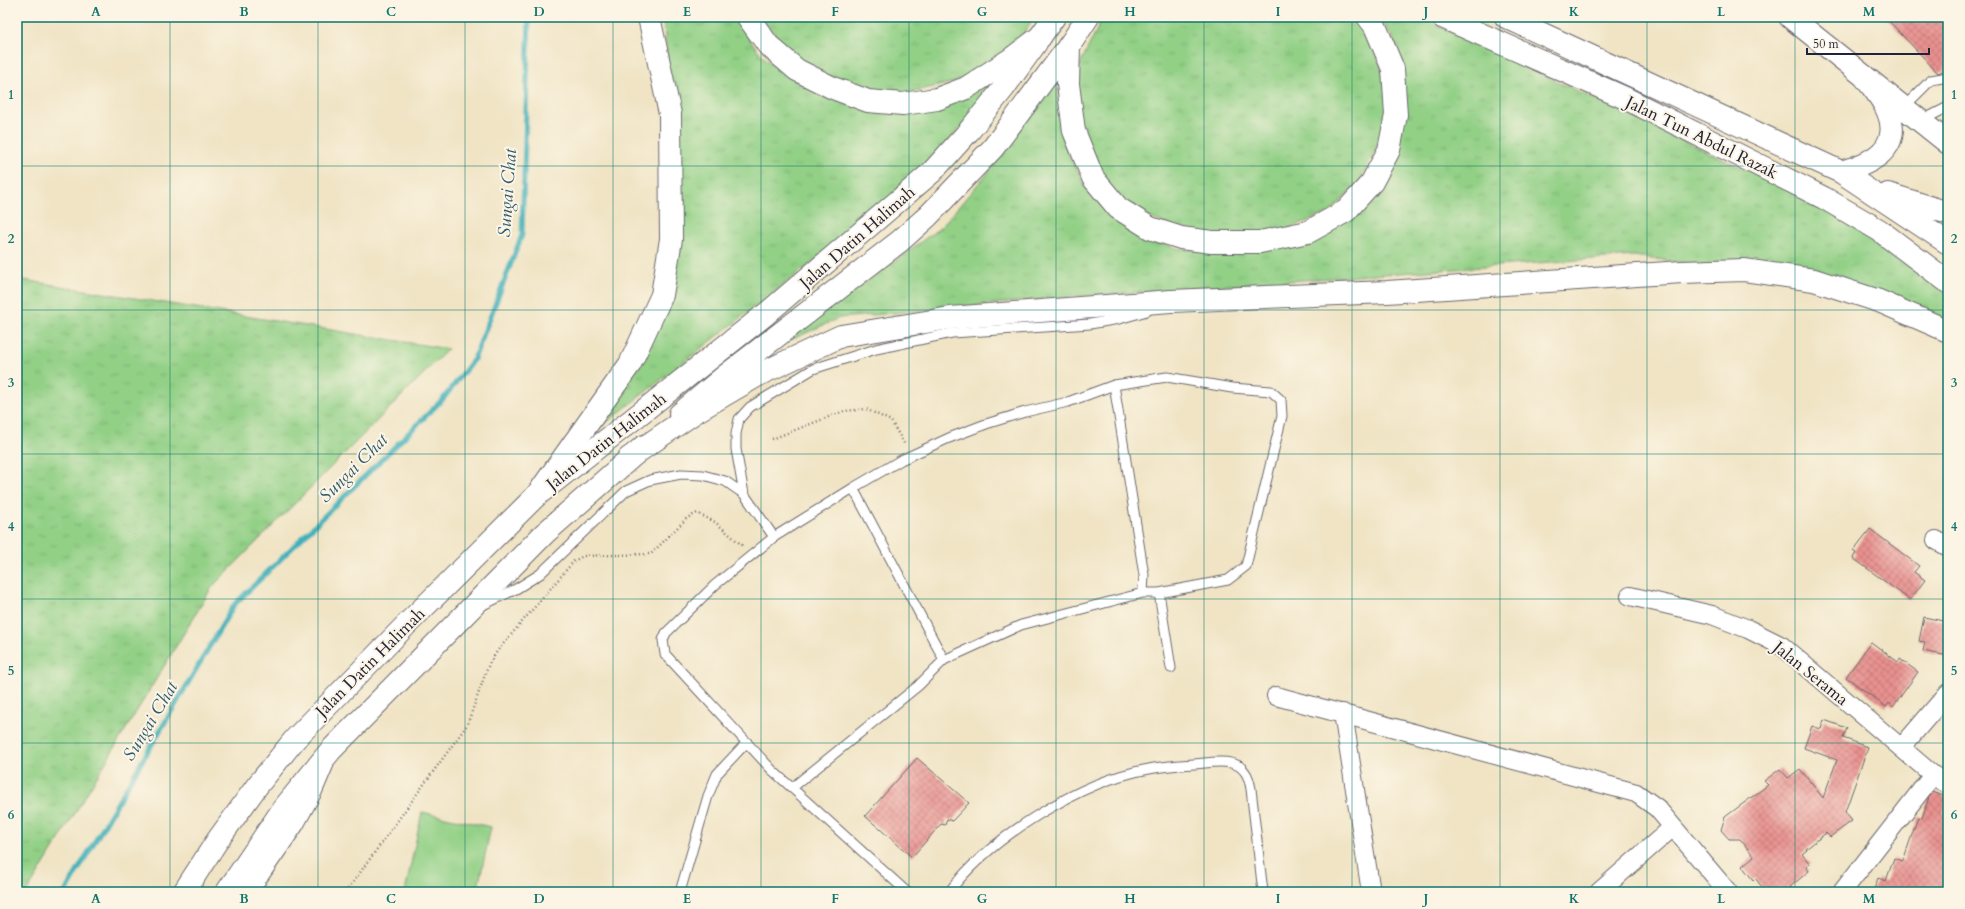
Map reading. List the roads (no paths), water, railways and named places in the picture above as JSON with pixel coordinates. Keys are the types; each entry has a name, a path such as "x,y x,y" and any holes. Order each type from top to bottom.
{"main road":[{"path":"537,495 630,364 662,295 671,239 670,114 649,17"},
{"path":"748,17 768,45 797,70 834,88 868,101 903,104 937,99 966,88 1011,59 1040,37"},
{"path":"1079,31 1068,84 1074,131 1093,178 1118,208 1150,228 1181,238 1212,242 1260,242 1308,232 1346,211 1372,182 1389,150 1396,115 1393,69 1375,26 1368,17"},
{"name":"Jalan Tun Abdul Razak","path":"1442,17 1625,98 1824,198 1879,230 1948,282"},
{"name":"Jalan Tun Abdul Razak","path":"1506,17 1841,172 1948,243"},
{"path":"1790,17 1948,143"},
{"name":"Jalan Datin Halimah","path":"184,892 217,841 257,786 295,739 350,681 537,495 766,314 932,172 969,131 1003,89 1053,18"},
{"name":"Jalan Datin Halimah","path":"227,892 283,809 331,750 465,613 545,534 724,377 900,241 928,216 993,148 1079,31"},
{"path":"1841,172 1855,168 1877,158 1891,138 1891,124 1888,112 1864,76"},
{"path":"1864,187 1948,213"},
{"path":"630,458 697,411 760,374 841,336 950,318 1171,301 1387,292 1682,272 1744,270 1814,280 1879,301 1948,331"}],"street":[{"name":"Jalan Serama","path":"1630,596 1712,615 1782,646 1933,775 1948,785"},
{"path":"1901,748 1948,693"},
{"path":"1276,696 1636,793 1657,808 1728,892"},
{"path":"1343,714 1371,892"},
{"path":"248,892 295,824 313,791 331,750"},
{"path":"1842,892 1933,775"},
{"path":"1599,892 1673,827"}],"lane":[{"path":"1904,107 1931,80 1948,77"},
{"path":"1921,120 1948,108"},
{"path":"744,494 736,449 736,434 739,419 750,408 813,369 876,349 919,339 952,333 1090,324 1119,319 1145,312 1171,301"},
{"path":"793,787 918,686 944,660 1021,625 1143,593 1159,593 1228,580 1246,566 1282,416 1281,400 1271,391 1232,388 1167,377 1114,385 1068,402 1025,412 986,424 949,438 910,456 852,488 774,537 715,585 666,633 663,640 665,654 772,770 793,787 907,892"},
{"path":"1114,385 1144,575 1143,593"},
{"path":"465,613 516,589 540,574 626,490 650,480 681,474 703,475 725,481 744,494 774,537"},
{"path":"852,488 944,660"},
{"path":"1159,593 1171,668"},
{"path":"680,892 708,796 716,774 747,742"},
{"path":"949,892 959,878 988,851 1051,807 1086,788 1116,777 1148,769 1216,763 1234,764 1245,771 1248,778 1252,789 1263,892"}],"waterway":[{"name":"Sungai Chat","path":"65,892 234,605 443,399 474,359 522,235 529,17"}]}
